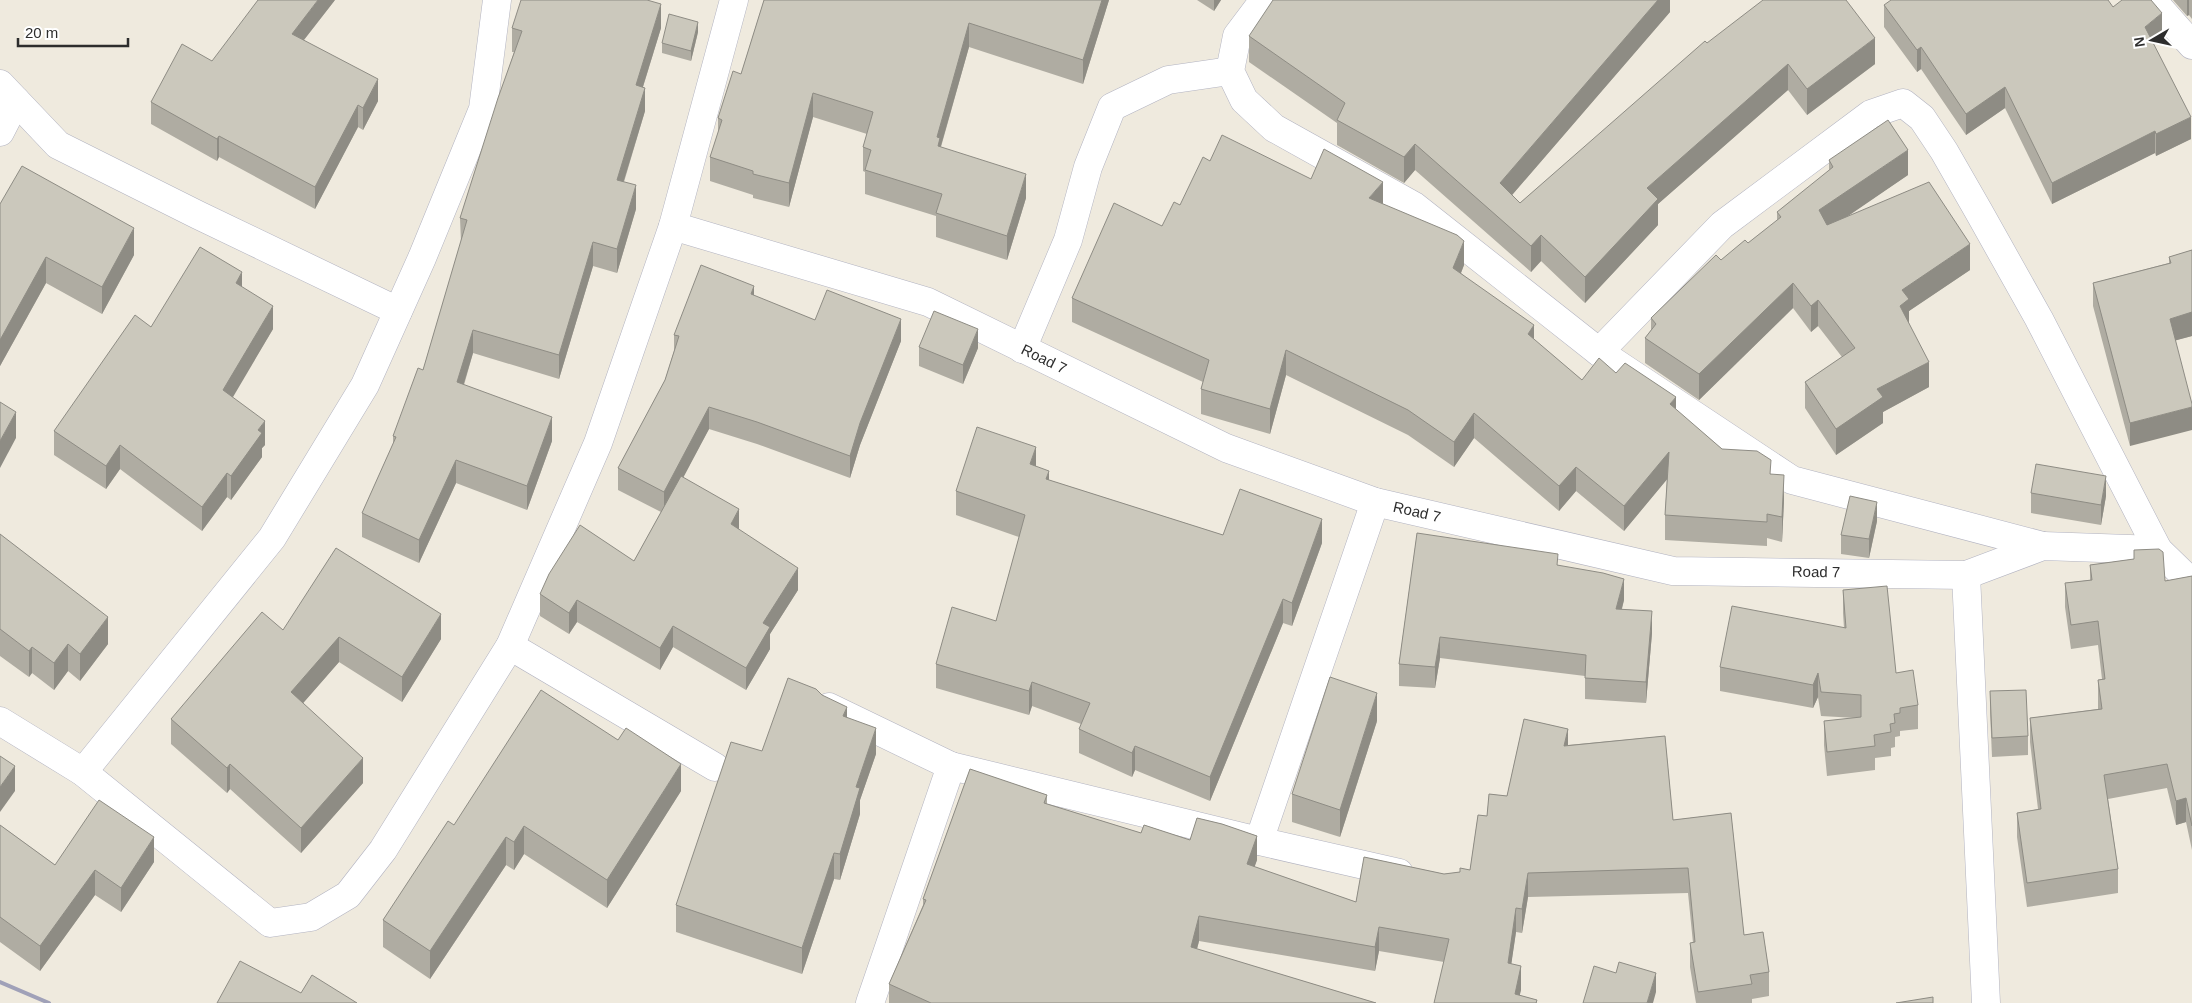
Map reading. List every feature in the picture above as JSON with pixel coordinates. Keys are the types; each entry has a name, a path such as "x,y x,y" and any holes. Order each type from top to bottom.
{"street":[{"path":"83,772 272,538 366,385 483,109 497,0"},
{"path":"0,721 83,772 270,923 311,917 348,895 383,850 510,646 598,443 673,226 734,0"},
{"path":"1264,0 1236,36 1230,71 1244,100 1274,128 1414,206 1599,352 1792,480 2043,546"},
{"path":"2152,0 2192,46"},
{"path":"1022,348 1068,240 1088,168 1112,107 1168,80 1230,71"},
{"path":"8,92 58,145 206,220 398,311"},
{"path":"0,132 8,92"},
{"path":"1599,352 1722,225 1871,114 1902,103 1922,118 1944,151 1979,212 2039,319 2158,550 2192,583"},
{"name":"Road 7","path":"673,226 928,302 1226,448 1375,502 1673,571 1966,575 2043,546 2158,550"},
{"path":"1259,841 1375,502"},
{"path":"1966,575 1986,1003"},
{"path":"510,646 715,767"},
{"path":"829,707 950,766 1259,841 1428,879"},
{"path":"870,1003 950,766"}],"building":[{"path":"258,0 318,0 292,34 378,79 363,108 358,105 315,187 219,136 217,139 151,102 182,44 212,61"},
{"path":"521,0 647,0 661,4 636,85 645,88 617,180 636,185 617,249 593,242 559,355 473,330 457,382 552,417 527,486 456,460 419,540 362,513 396,437 393,436 418,368 423,370 467,220 460,218 498,98 522,31 512,28"},
{"path":"764,0 1102,0 1083,60 969,23 937,137 940,138 938,146 1026,174 1007,236 936,213 942,194 865,170 871,150 863,147 873,112 813,93 789,183 753,174 753,171 710,157 722,120 718,118 733,71 741,74"},
{"path":"1273,0 1658,0 1500,183 1520,203 1705,41 1707,43 1763,0 1846,0 1875,38 1807,89 1788,64 1647,188 1658,199 1585,277 1541,235 1531,246 1415,144 1404,157 1337,120 1345,103 1249,36"},
{"path":"1891,0 2108,0 2113,7 2122,0 2151,0 2162,13 2145,27 2191,117 2156,134 2155,131 2052,183 2005,87 1966,114 1921,47 1917,50 1884,5"},
{"path":"669,14 698,22 691,51 662,43"},
{"path":"1888,120 1908,150 1819,210 1827,225 1929,182 1970,244 1902,290 1909,299 1900,306 1929,362 1877,389 1883,397 1836,429 1805,382 1855,348 1818,300 1811,306 1793,283 1699,374 1645,338 1656,324 1651,318 1716,255 1721,260 1745,240 1748,243 1781,217 1777,212 1833,167 1829,160"},
{"path":"1222,135 1311,179 1324,149 1383,182 1369,198 1457,235 1464,241 1453,268 1534,325 1528,334 1582,380 1599,358 1616,373 1625,363 1676,397 1670,404 1722,449 1757,451 1771,460 1770,474 1784,475 1782,517 1767,514 1767,522 1665,515 1669,452 1624,506 1576,467 1559,486 1474,413 1454,442 1408,410 1286,350 1270,409 1201,389 1209,360 1072,298 1114,203 1162,226 1174,202 1180,205 1203,157 1210,161"},
{"path":"22,166 134,228 102,287 46,257 0,340 0,204"},
{"path":"200,247 242,272 236,283 273,306 223,390 265,421 258,430 262,433 231,476 227,473 202,507 120,445 106,466 54,431 135,315 151,327"},
{"path":"2192,250 2192,312 2170,319 2192,407 2130,423 2093,283 2171,263 2169,257"},
{"path":"701,265 754,286 751,294 815,320 827,290 901,319 860,423 850,456 757,422 709,407 664,492 618,468 665,380 679,336 674,335"},
{"path":"934,311 978,329 963,365 919,347"},
{"path":"0,402 16,412 0,441"},
{"path":"977,427 1036,447 1030,464 1049,471 1046,479 1223,535 1240,489 1322,519 1292,603 1283,599 1210,777 1135,746 1132,753 1079,729 1090,703 1032,682 1029,691 936,664 952,607 996,621 1025,515 956,491"},
{"path":"2036,464 2106,476 2101,505 2031,493"},
{"path":"681,476 739,509 731,524 798,568 763,623 770,627 746,668 673,626 660,648 577,600 569,613 540,594 549,574 580,525 634,561"},
{"path":"1850,496 1877,502 1869,539 1841,535"},
{"path":"1417,533 1558,554 1557,565 1603,573 1624,579 1616,609 1652,611 1646,682 1585,678 1586,655 1440,637 1435,667 1399,664"},
{"path":"0,534 108,617 80,654 68,644 54,663 32,647 29,651 0,629"},
{"path":"336,548 441,614 402,677 339,637 291,692 363,758 301,828 230,764 227,768 171,719 262,612 283,630"},
{"path":"2159,549 2163,552 2165,581 2192,576 2192,826 2186,798 2176,801 2167,764 2104,775 2118,869 2027,883 2017,813 2041,809 2030,718 2102,709 2098,680 2105,679 2098,621 2071,625 2065,583 2092,580 2090,565 2134,559 2134,550"},
{"path":"1887,586 1896,673 1913,670 1918,705 1900,708 1900,713 1894,714 1895,723 1890,724 1891,732 1874,735 1875,746 1827,752 1824,721 1861,717 1861,695 1821,692 1818,673 1813,685 1720,667 1732,606 1846,628 1843,590"},
{"path":"1330,677 1377,693 1340,810 1292,794"},
{"path":"788,678 816,689 822,695 847,707 843,716 876,728 856,787 860,788 840,854 834,853 802,948 676,905 731,742 762,751"},
{"path":"541,690 618,740 626,728 681,764 607,880 524,826 514,842 506,837 430,951 383,920 448,821 454,825"},
{"path":"2026,690 2028,736 1992,738 1990,691"},
{"path":"1524,719 1568,729 1564,746 1665,736 1673,820 1731,813 1744,935 1763,932 1769,972 1750,975 1752,984 1698,992 1690,943 1695,942 1688,868 1528,873 1522,909 1516,908 1508,963 1521,966 1515,994 1537,1000 1536,1003 1434,1003 1449,939 1379,927 1375,947 1199,916 1191,947 1376,1003 931,1003 889,984 926,900 923,899 970,769 1047,795 1044,803 1141,833 1144,825 1190,840 1197,818 1257,836 1247,864 1356,902 1364,857 1444,874 1460,872 1460,868 1470,870 1478,815 1487,816 1489,794 1507,796"},
{"path":"0,756 15,766 0,787"},
{"path":"99,800 154,837 121,888 95,870 40,946 0,917 0,825 55,865"},
{"path":"240,961 301,993 312,975 357,1003 217,1003"},
{"path":"1619,962 1656,973 1647,1003 1583,1003 1594,966 1616,973"},
{"path":"1933,997 1933,1003 1896,1003"}],"railway":[{"path":"0,982 49,1003"}]}
